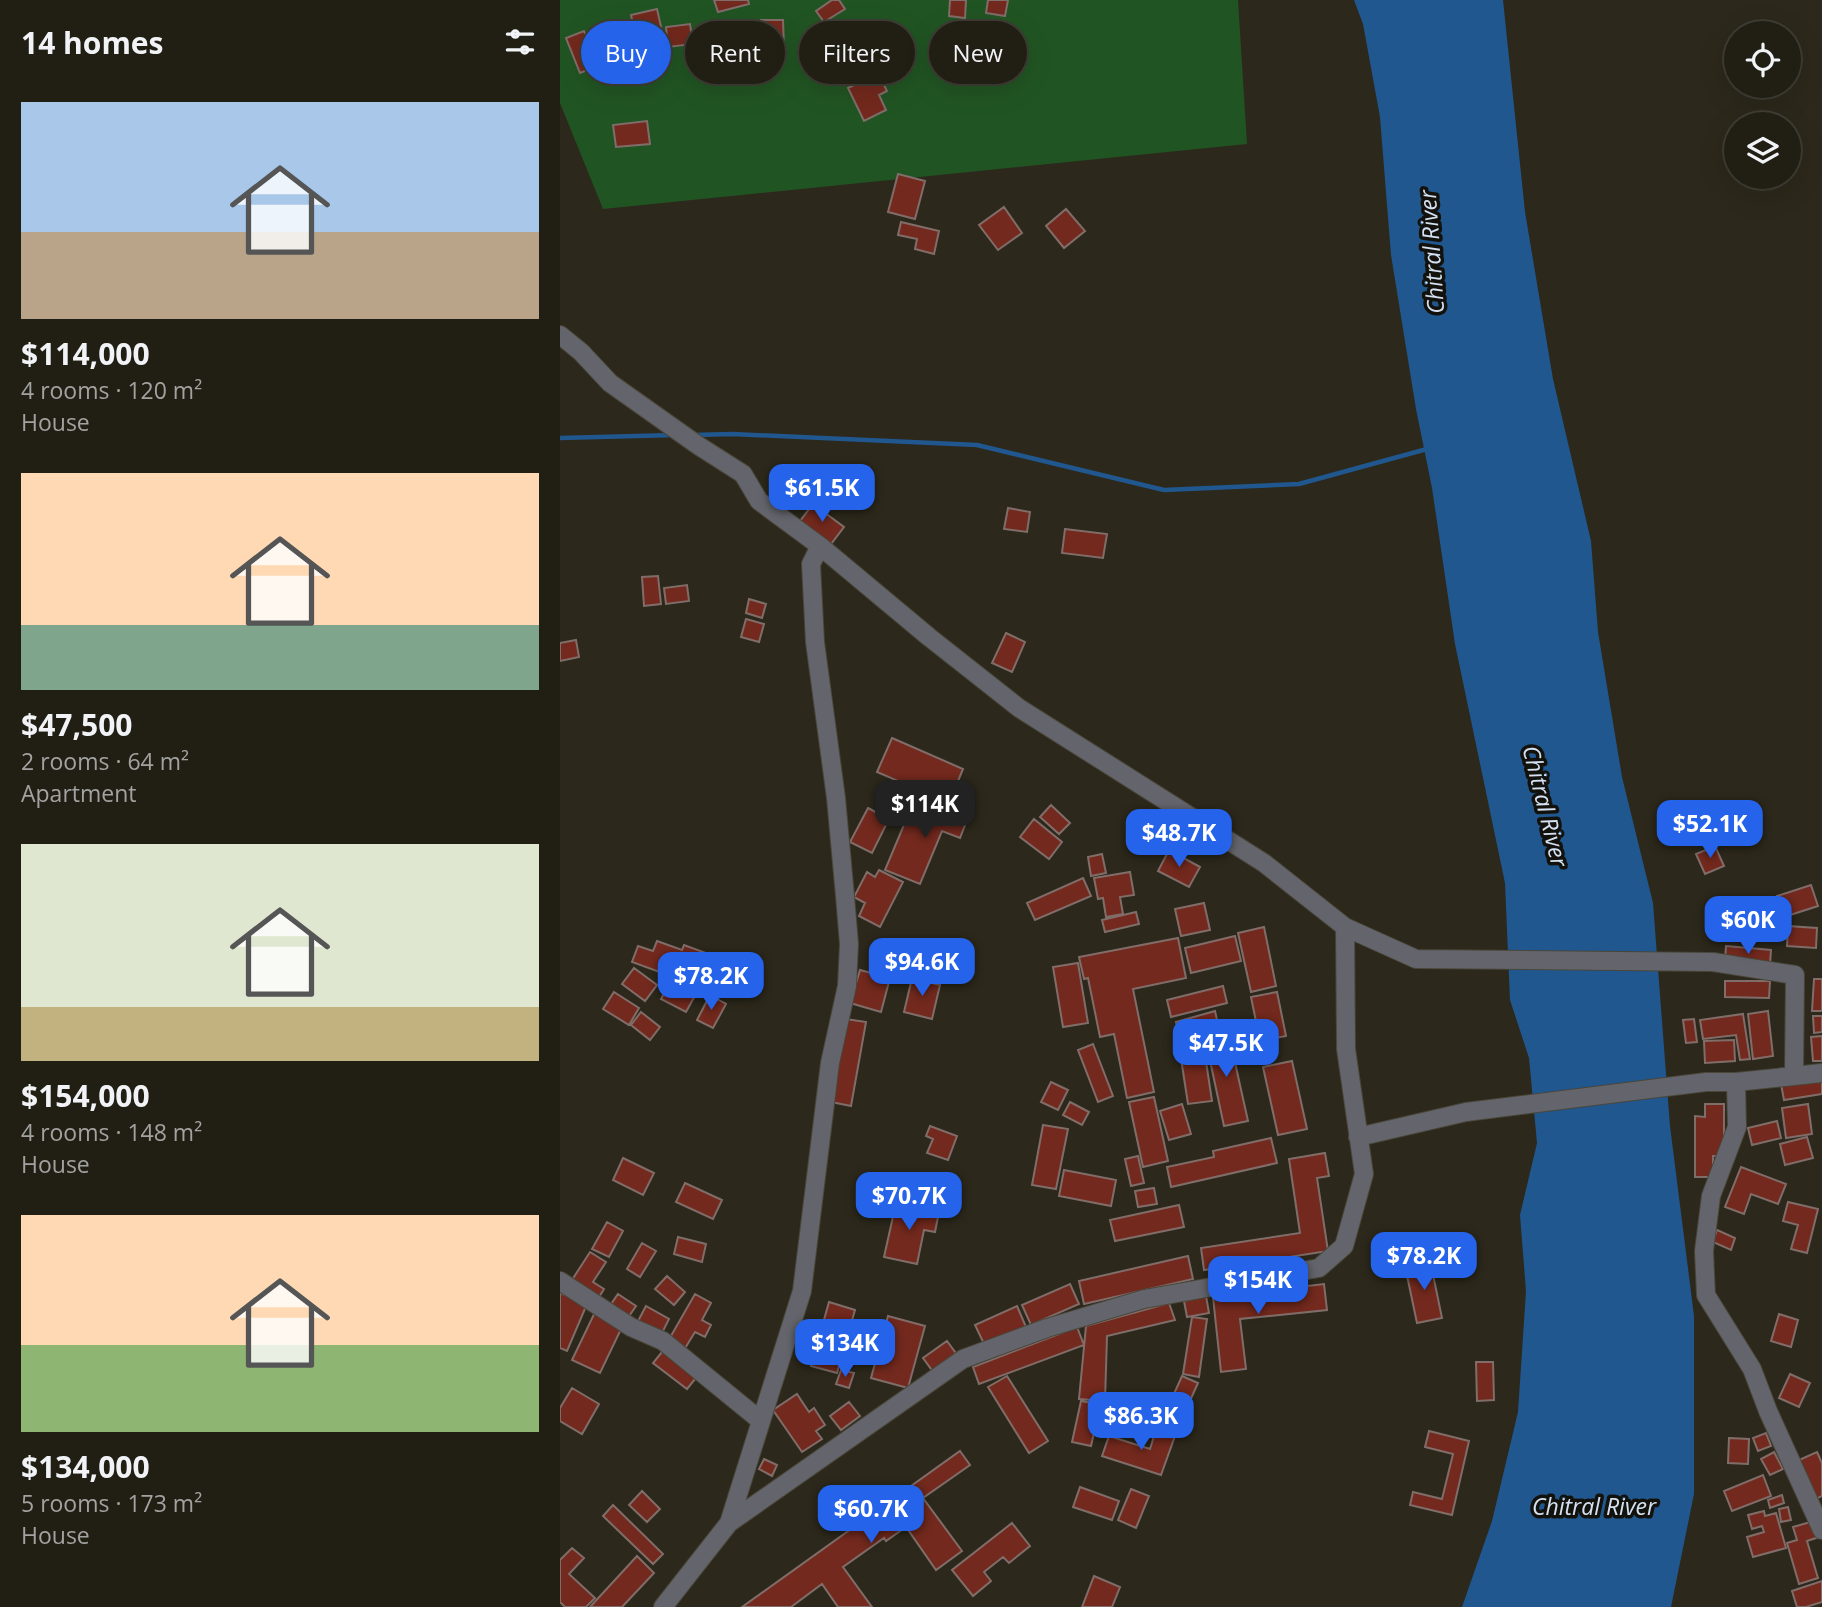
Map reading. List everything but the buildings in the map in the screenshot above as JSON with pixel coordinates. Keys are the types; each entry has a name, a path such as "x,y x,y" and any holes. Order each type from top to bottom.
{"street":[{"path":"560,335 610,383 743,474 759,501 820,546 1019,708 1264,863 1345,927 1416,959 1713,962 1795,975 1794,1076"},
{"path":"729,1523 802,1291 830,1063 846,986 849,944 836,798 815,642 811,564 820,546"},
{"path":"663,1607 729,1523 963,1359 1047,1328 1144,1299 1319,1268 1344,1246 1364,1174 1346,1049 1345,927"},
{"path":"1359,1137 1466,1112 1706,1082 1736,1082 1822,1073"},
{"path":"1736,1082 1737,1127 1711,1196 1704,1251 1706,1295 1752,1369 1768,1411 1819,1511 1822,1530"},
{"path":"560,1281 631,1327 663,1341 761,1421"}],"green space":[{"path":"560,0 1238,0 1247,144 603,209 560,103"}],"water":[{"name":"Chitral River","path":"1354,0 1503,0 1525,212 1553,379 1591,541 1598,632 1622,777 1653,903 1670,1126 1694,1316 1694,1494 1671,1607 1462,1607 1492,1521 1518,1412 1526,1291 1520,1215 1537,1143 1529,1058 1510,1000 1505,883 1455,644 1432,488 1391,255 1380,117 1363,24"}],"waterway":[{"path":"694,435 732,434 977,445 1164,490 1299,484 1427,449"},
{"path":"560,438 675,435"}]}
